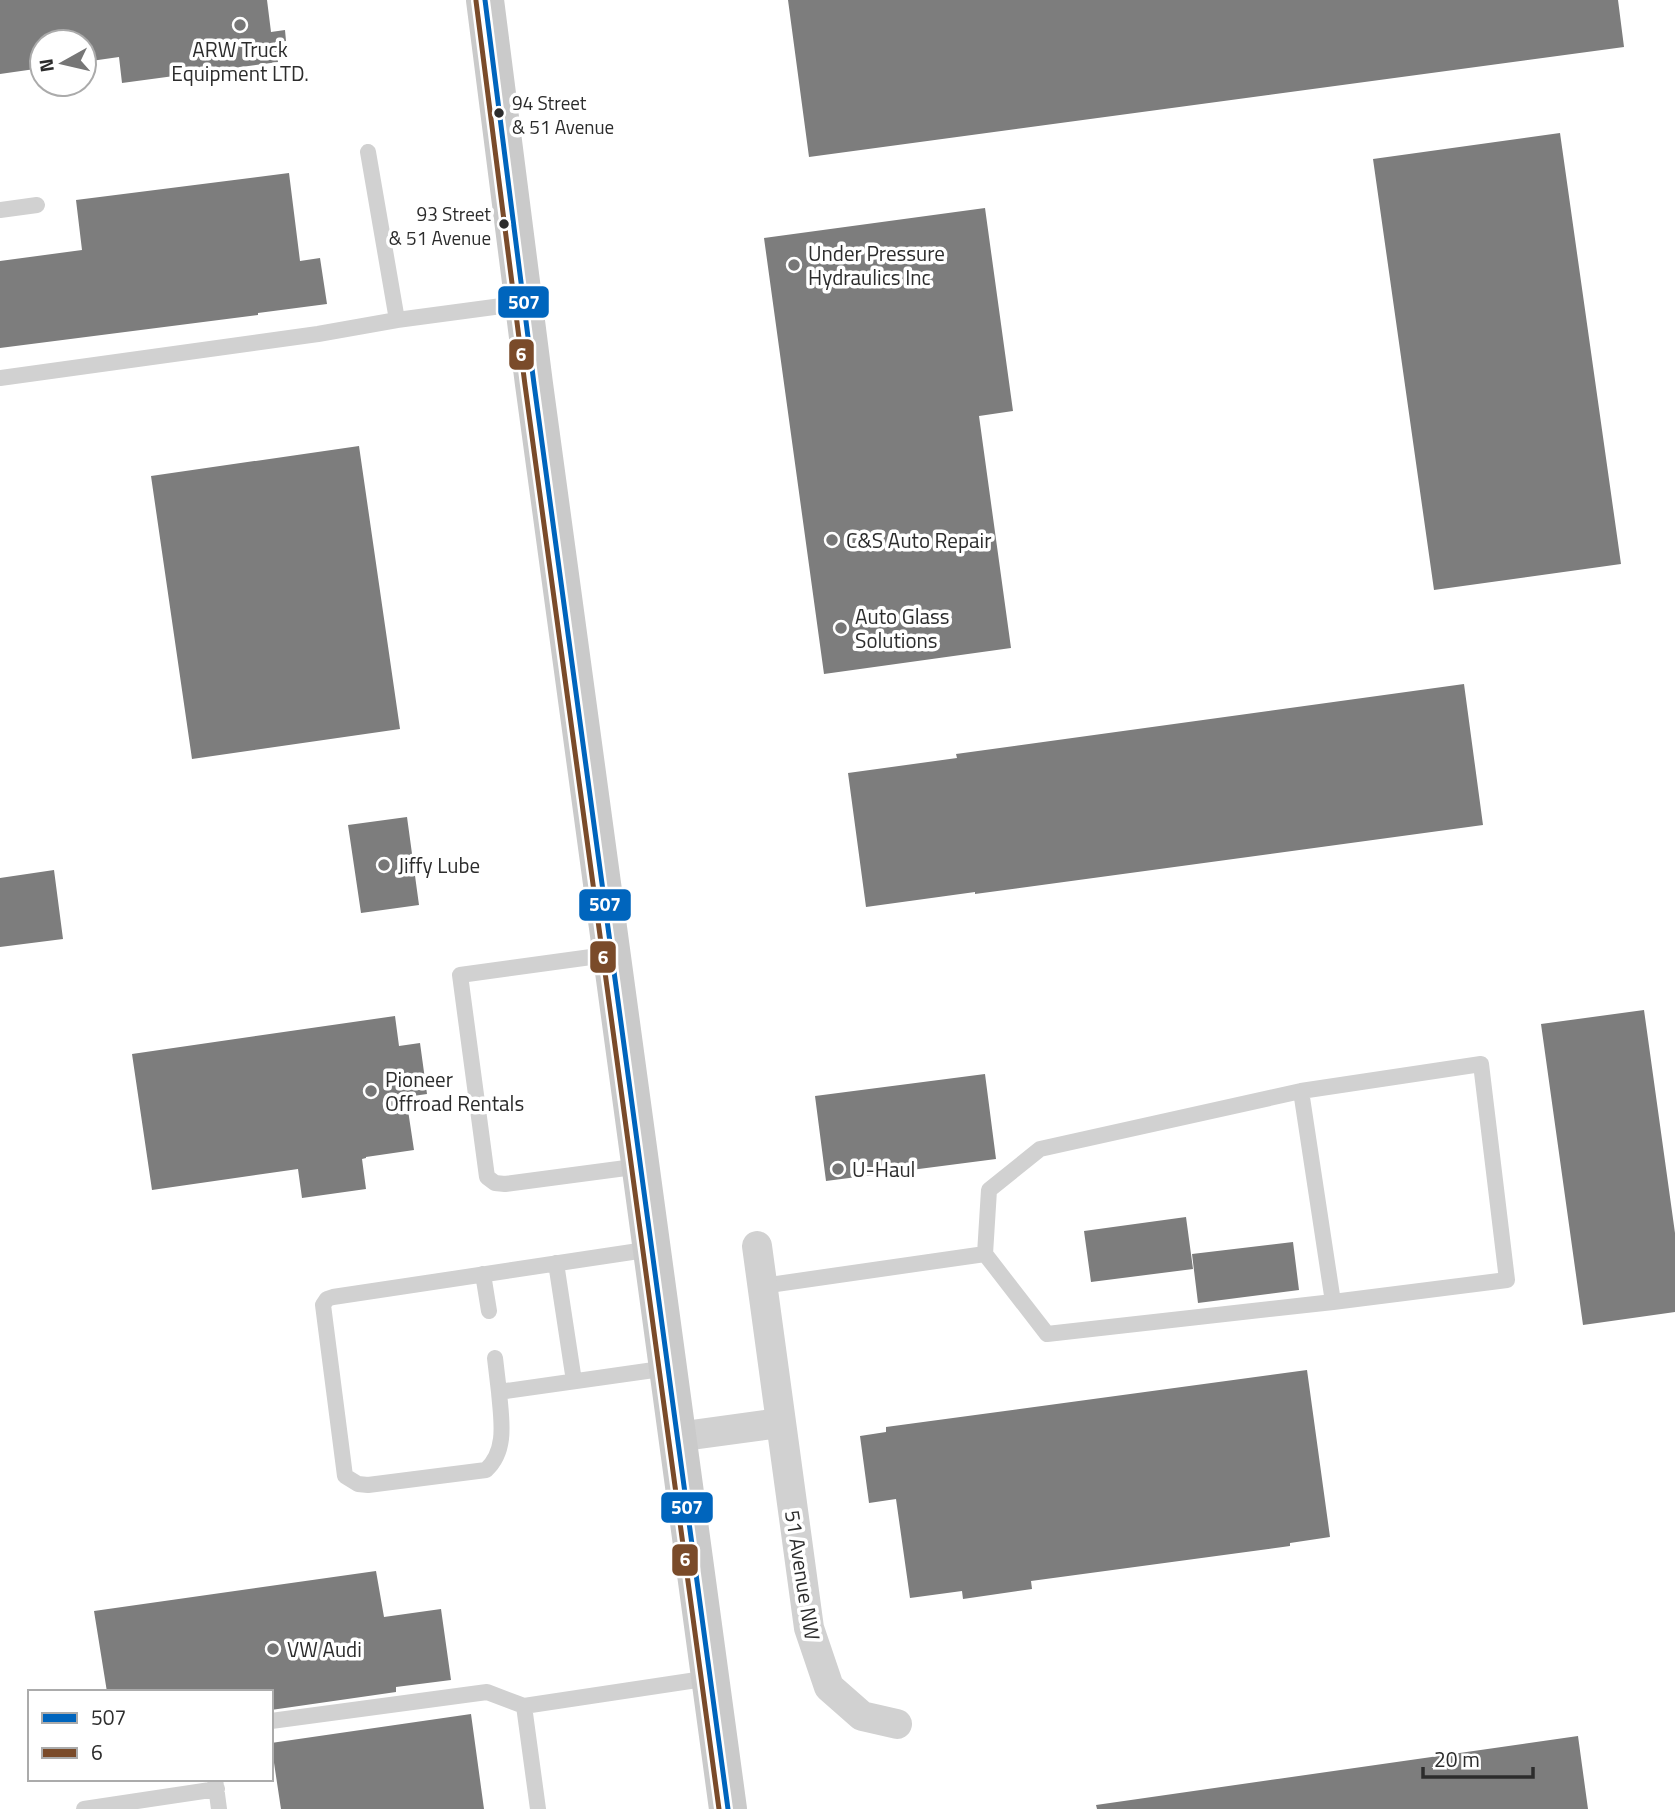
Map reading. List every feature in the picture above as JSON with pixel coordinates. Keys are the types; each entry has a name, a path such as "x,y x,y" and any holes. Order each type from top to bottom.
{"main road":[{"path":"485,0 728,1809"}],"street":[{"name":"51 Avenue NW","path":"757,1246 808,1628 829,1687 862,1716 897,1724"},
{"path":"677,1437 780,1423"}],"lane":[{"path":"368,152 397,320"},
{"path":"0,209 37,205"},
{"path":"0,378 524,303"},
{"path":"612,954 460,975 486,1177 495,1183 505,1184 640,1166"},
{"path":"1481,1063 1507,1280 1047,1334 985,1254 989,1190 1040,1150 1301,1091 1481,1063"},
{"path":"1301,1091 1334,1302"},
{"path":"495,1358 502,1429 494,1464 486,1470 368,1485 358,1484 345,1476 323,1305 327,1299 652,1249"},
{"path":"762,1286 985,1254"},
{"path":"556,1263 574,1381"},
{"path":"483,1274 489,1311"},
{"path":"499,1392 668,1368"},
{"path":"273,1721 487,1692 524,1706 710,1678"},
{"path":"524,1706 538,1809"},
{"path":"84,1809 216,1784 219,1809"}],"building":[{"path":"0,0 267,0 271,32 285,30 286,41 275,42 278,62 122,83 119,57 98,60 98,28 28,28 28,70 0,74"},
{"path":"788,0 1618,0 1624,47 809,157"},
{"path":"1560,133 1621,564 1434,590 1373,159"},
{"path":"289,173 300,261 320,258 327,304 0,348 0,261 82,250 76,200"},
{"path":"985,208 1013,411 979,416 1011,648 824,674 764,238"},
{"path":"359,446 400,729 192,759 151,476"},
{"path":"1464,684 1483,825 866,907 848,773 957,758 956,754"},
{"name":"Jiffy Lube","path":"407,817 419,905 361,913 348,825"},
{"path":"54,870 63,939 0,947 0,878"},
{"path":"1644,1010 1675,1233 1675,1312 1583,1325 1541,1024"},
{"path":"395,1016 399,1046 420,1043 427,1094 406,1097 414,1150 362,1159 366,1189 302,1198 298,1169 152,1190 132,1054"},
{"path":"985,1074 996,1159 826,1181 815,1096"},
{"path":"1186,1217 1193,1269 1091,1282 1084,1231"},
{"path":"1293,1242 1299,1290 1198,1303 1192,1254"},
{"path":"1307,1370 1330,1537 1290,1543 1290,1546 1031,1581 1032,1589 963,1599 962,1591 910,1598 896,1499 869,1503 860,1436 886,1432 886,1427"},
{"name":"VW Audi","path":"376,1571 384,1617 441,1609 451,1680 396,1687 396,1692 273,1710 273,1690 107,1690 94,1611"},
{"path":"471,1714 484,1809 281,1809 273,1743"},
{"path":"1578,1736 1588,1809 1097,1809 1096,1805"}],"transit line":[{"name":"507","path":"485,0 534,384 728,1809"},
{"name":"6","path":"476,1 525,385 719,1809"}],"place":[{"name":"ARW Truck Equipment LTD.","path":"240,25"},
{"name":"94 Street & 51 Avenue","path":"499,113"},
{"name":"93 Street & 51 Avenue","path":"504,224"},
{"name":"Under Pressure Hydraulics Inc","path":"794,265"},
{"name":"C&S Auto Repair","path":"832,540"},
{"name":"Auto Glass Solutions","path":"841,628"},
{"name":"Jiffy Lube","path":"384,865"},
{"name":"Pioneer Offroad Rentals","path":"371,1091"},
{"name":"U-Haul","path":"838,1169"},
{"name":"VW Audi","path":"273,1649"}]}
